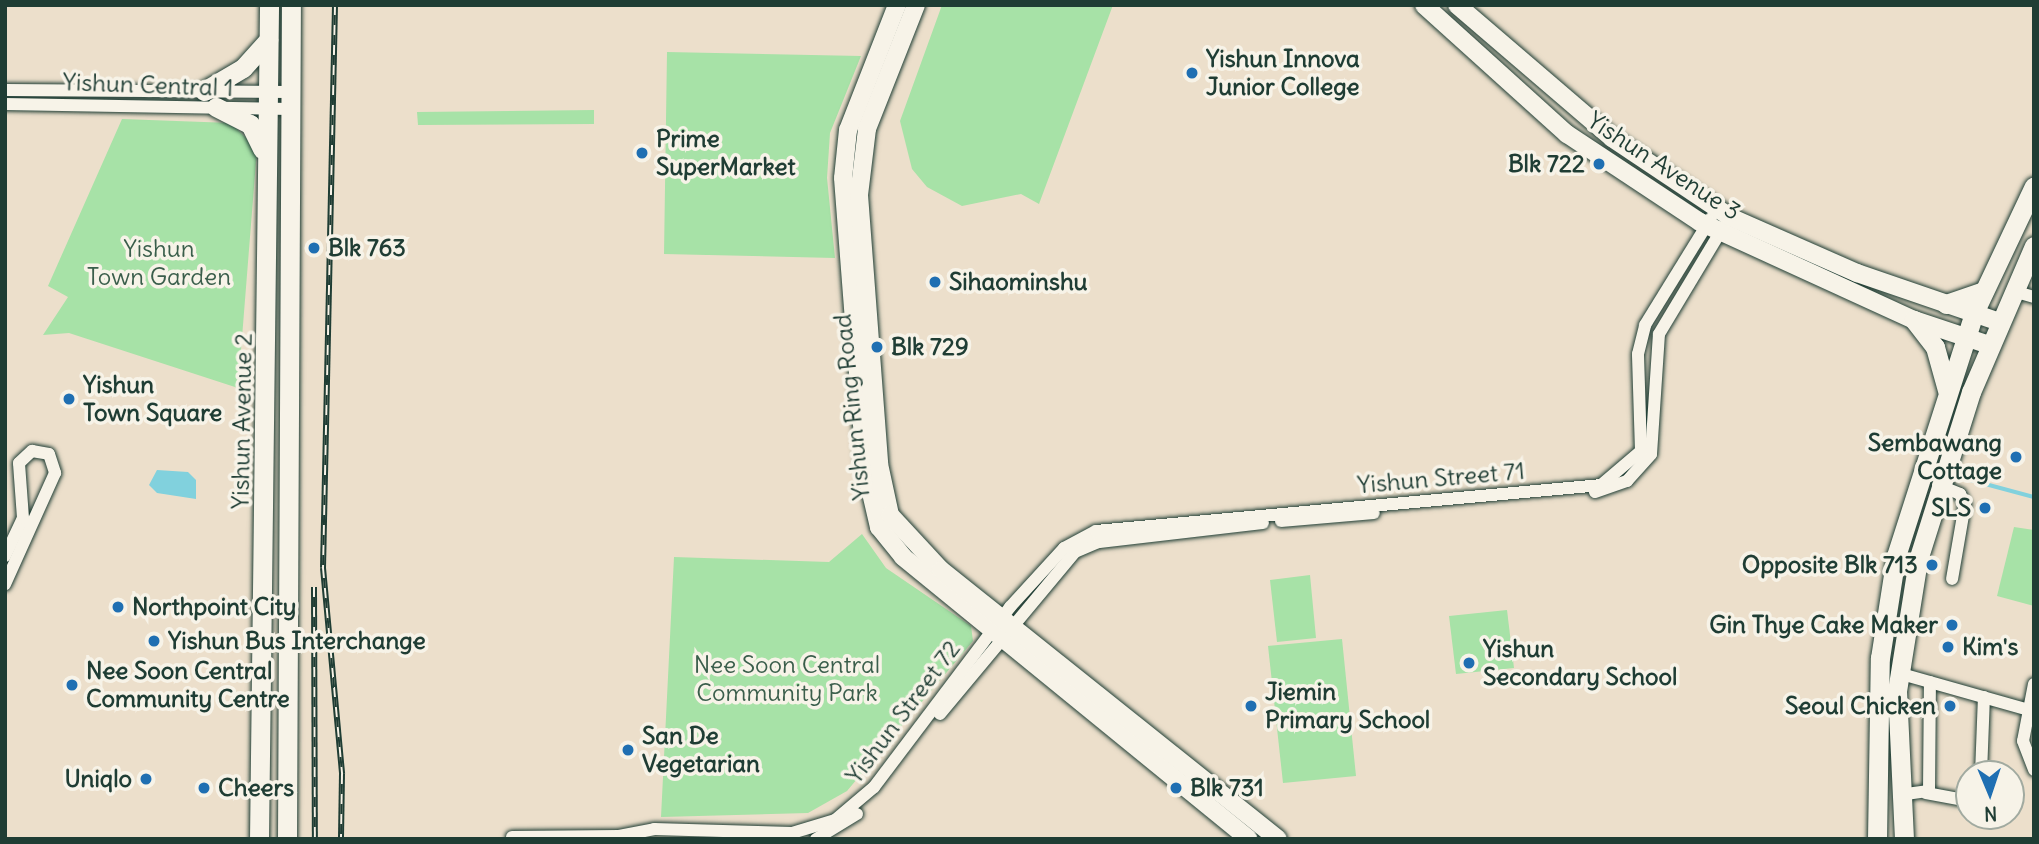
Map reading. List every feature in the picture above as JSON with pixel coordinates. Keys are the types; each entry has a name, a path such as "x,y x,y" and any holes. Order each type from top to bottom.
{"main road":[{"name":"Yishun Avenue 2","path":"259,839 268,361 264,160 269,5"},
{"name":"Yishun Avenue 2","path":"287,839 291,5"},
{"name":"Yishun Ring Road","path":"897,5 848,130 843,178 867,482 874,515 892,546 1003,626 1278,839"},
{"name":"Yishun Ring Road","path":"915,5 867,129 859,195 881,484 899,532 1249,839"},
{"name":"Yishun Avenue 3","path":"1423,5 1567,134 1713,230 1914,320 1989,345"},
{"name":"Yishun Avenue 3","path":"1457,5 1612,138 1724,213 1946,304 1999,322"},
{"path":"204,91 243,68 268,40"},
{"path":"216,107 253,128 264,160"},
{"path":"1877,839 1884,621 1915,480 1974,313 2034,186"},
{"path":"1904,839 1899,795 1898,673 1938,485 1989,345 2034,246"},
{"path":"1946,304 1984,291"},
{"path":"1914,320 1935,347 1947,390"}],"street":[{"name":"Yishun Central 1","path":"5,90 204,91 265,101"},
{"name":"Yishun Central 1","path":"5,104 216,107 290,101"},
{"name":"Yishun Street 71","path":"1003,626 1064,548 1096,531 1601,485 1641,451 1638,354 1646,325 1724,213"},
{"name":"Yishun Street 71","path":"1003,626 1075,552 1099,542 1611,489 1651,454 1659,334 1713,230"},
{"path":"2013,291 2034,297"},
{"path":"1638,354 1656,354"},
{"path":"5,556 23,518 19,463 32,451 48,454 55,473 5,584"},
{"path":"1938,485 1965,504 1952,579"},
{"name":"Yishun Street 72","path":"512,837 625,837 654,830 792,833 835,820 874,788 1003,626"},
{"name":"Yishun Street 72","path":"816,839 864,808 1003,626"},
{"path":"1898,673 2029,710"},
{"path":"1926,793 1930,682"},
{"path":"2034,684 2024,755 2034,770"},
{"path":"1982,760 1984,697"},
{"path":"1899,795 1926,793 1955,798"}],"green space":[{"path":"942,5 1113,5 1039,204 1021,194 962,206 927,187 912,169 900,121"},
{"path":"667,52 861,56 830,133 827,178 835,258 664,254"},
{"path":"594,110 594,124 418,125 417,112"},
{"name":"Yishun Town Garden","path":"122,119 231,123 257,149 238,388 69,333 43,335 68,297 48,286"},
{"path":"2014,527 2034,530 2034,606 1997,596"},
{"name":"Nee Soon Central Community Park","path":"862,534 886,568 971,626 973,641 847,791 808,813 661,817 674,557 829,562"},
{"path":"1310,575 1316,638 1277,642 1270,580"},
{"path":"1507,610 1514,668 1456,674 1449,616"},
{"path":"1342,639 1356,776 1283,783 1268,646"}],"water":[{"path":"157,470 188,472 196,480 196,499 157,493 149,485"}],"waterway":[{"path":"1967,479 2034,497"}],"railway":[{"path":"335,5 323,568 342,774 341,839"},
{"path":"314,587 315,839"}],"place":[{"name":"Yishun Innova Junior College","path":"1192,73"},
{"name":"Prime SuperMarket","path":"642,153"},
{"name":"Blk 722","path":"1599,164"},
{"name":"Blk 763","path":"314,248"},
{"name":"Sihaominshu","path":"935,282"},
{"name":"Blk 729","path":"877,347"},
{"name":"Yishun Town Square","path":"69,399"},
{"name":"Sembawang Cottage","path":"2016,457"},
{"name":"SLS","path":"1985,508"},
{"name":"Opposite Blk 713","path":"1932,565"},
{"name":"Northpoint City","path":"118,607"},
{"name":"Gin Thye Cake Maker","path":"1952,625"},
{"name":"Yishun Bus Interchange","path":"154,641"},
{"name":"Kim's","path":"1948,647"},
{"name":"Yishun Secondary School","path":"1469,663"},
{"name":"Nee Soon Central Community Centre","path":"72,685"},
{"name":"Jiemin Primary School","path":"1251,706"},
{"name":"Seoul Chicken","path":"1950,706"},
{"name":"San De Vegetarian","path":"628,750"},
{"name":"Uniqlo","path":"146,779"},
{"name":"Cheers","path":"204,788"},
{"name":"Blk 731","path":"1176,788"}]}
